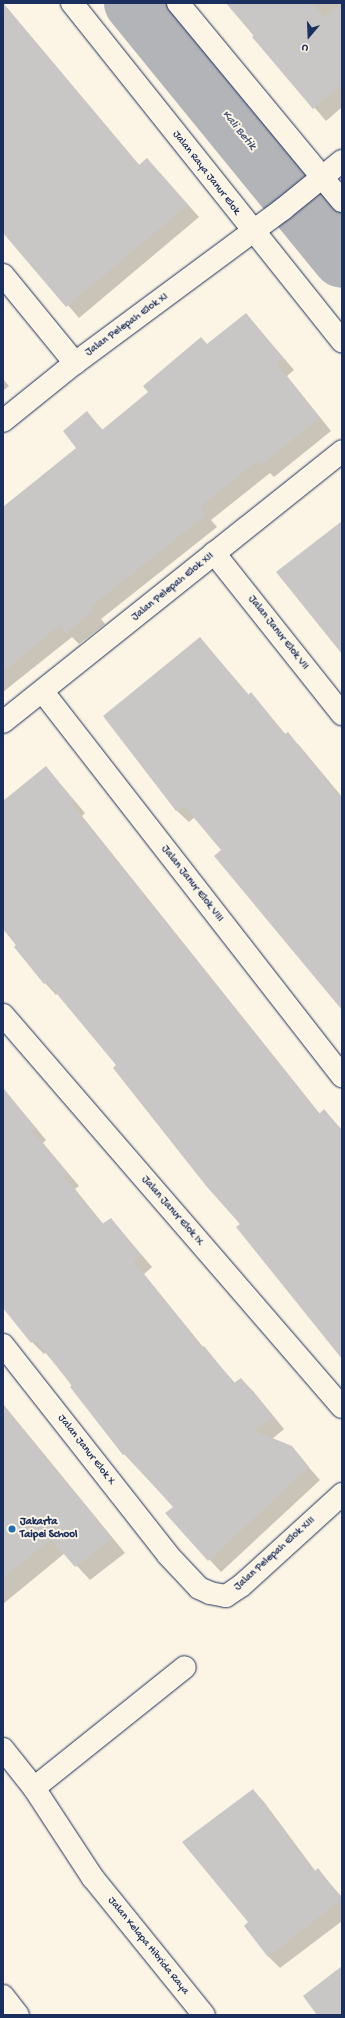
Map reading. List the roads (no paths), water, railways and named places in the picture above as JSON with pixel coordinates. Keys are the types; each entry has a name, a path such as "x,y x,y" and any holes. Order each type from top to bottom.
{"street":[{"name":"Jalan Raya Janur Elok","path":"72,3 257,229 342,342"},
{"path":"178,3 342,202"},
{"name":"Jalan Pelepah Elok XI","path":"3,421 76,363 257,229 342,161"},
{"path":"3,275 76,363"},
{"name":"Jalan Pelepah Elok XII","path":"3,722 43,692 342,451"},
{"name":"Jalan Janur Elok VII","path":"214,553 342,714"},
{"name":"Jalan Janur Elok VIII","path":"43,692 342,1076"},
{"name":"Jalan Janur Elok IX","path":"3,1015 342,1407"},
{"name":"Jalan Janur Elok X","path":"3,1345 168,1555"},
{"name":"Jalan Pelepah Elok XIII","path":"168,1555 199,1588 226,1596 342,1494"},
{"path":"34,1788 185,1666"},
{"name":"Jalan Kelapa Hibrida Raya","path":"3,1750 34,1788 93,1878 204,2015"},
{"path":"3,1996 18,2015"}],"waterway":[{"name":"Kali Betik","path":"133,3 342,259"}],"place":[{"name":"Jakarta Taipei School","path":"12,1529"}]}
